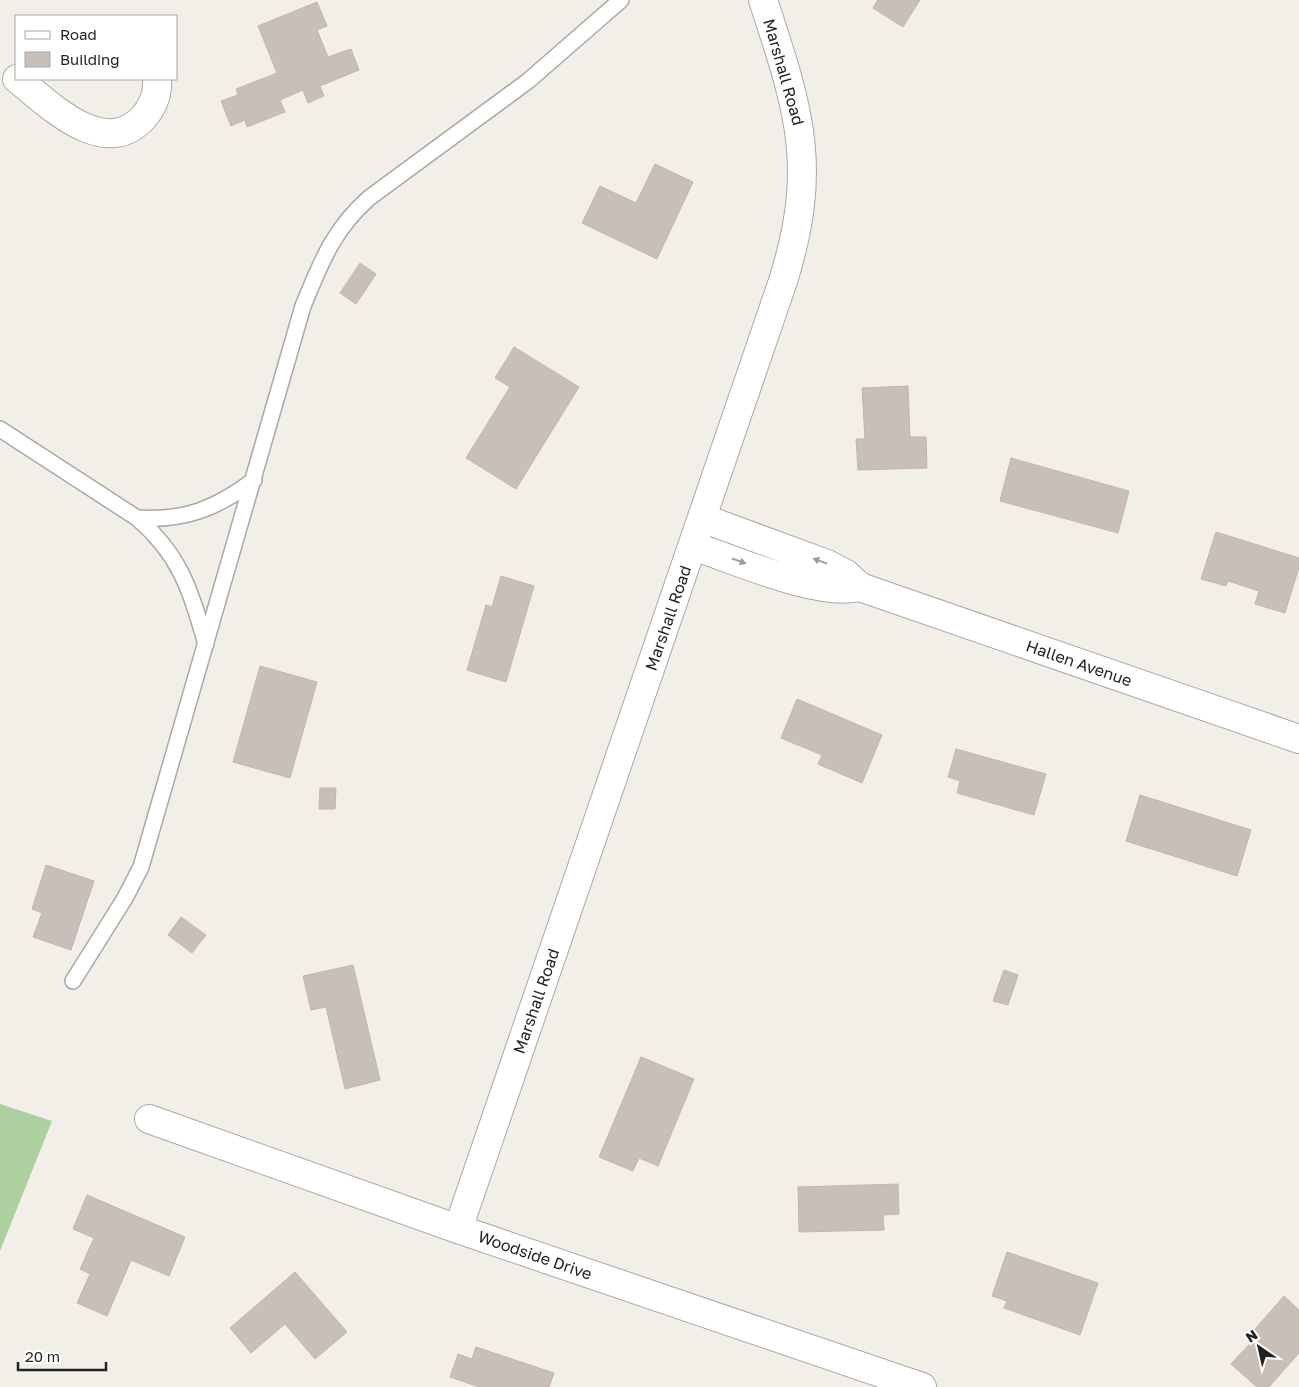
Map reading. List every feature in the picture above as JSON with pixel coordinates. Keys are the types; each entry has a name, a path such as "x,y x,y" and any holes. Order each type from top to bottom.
{"street":[{"name":"Marshall Road","path":"458,1229 693,546 783,281 797,234 801,211 803,162 798,117 788,76 763,0"},
{"path":"0,65 15,75"},
{"path":"25,81 76,124 101,133 118,132 132,126 151,107 157,91 157,80"},
{"name":"Hallen Avenue","path":"702,518 827,564 846,574 860,587 1299,739"},
{"name":"Hallen Avenue","path":"693,546 818,588 840,590 860,587"},
{"name":"Woodside Drive","path":"149,1119 458,1229 922,1387"}],"lane":[{"path":"73,981 125,898 141,867 303,306 327,249 352,213 369,198 528,81 621,0"},
{"path":"0,428 137,518 153,532 174,558 194,603 206,644"},
{"path":"137,518 167,519 202,511 223,501 254,480"}],"green space":[{"path":"0,1104 52,1121 0,1251"}],"building":[{"path":"878,0 920,0 903,27 873,8"},
{"path":"317,2 327,26 317,30 328,57 351,49 359,70 320,86 324,96 308,103 303,90 280,100 285,112 247,127 245,120 231,126 221,101 238,95 236,89 277,73 258,26"},
{"path":"655,164 693,182 657,259 582,223 600,186 636,203"},
{"path":"360,263 376,274 356,304 340,293"},
{"path":"514,347 579,387 516,489 466,458 510,387 495,378"},
{"path":"908,386 910,437 926,437 927,468 858,470 856,439 865,439 862,388"},
{"path":"1011,458 1129,491 1118,533 1000,501"},
{"path":"1216,532 1299,558 1299,567 1285,613 1255,604 1259,591 1228,581 1226,586 1201,579"},
{"path":"501,576 534,586 506,682 467,670 486,605 492,607"},
{"path":"260,666 317,682 290,778 233,762"},
{"path":"797,699 882,735 862,783 818,764 822,755 781,738"},
{"path":"956,749 1046,774 1034,815 957,793 960,781 948,777"},
{"path":"320,788 336,788 335,809 319,809"},
{"path":"1140,795 1251,830 1237,876 1126,841"},
{"path":"46,865 94,881 71,950 33,937 42,913 32,909"},
{"path":"181,917 206,935 192,953 168,935"},
{"path":"353,965 380,1080 345,1089 326,1007 311,1010 303,976"},
{"path":"1004,970 1018,975 1008,1005 993,1001"},
{"path":"641,1057 694,1079 658,1166 639,1158 633,1171 599,1157"},
{"path":"898,1184 899,1214 883,1215 884,1230 799,1232 798,1187"},
{"path":"87,1195 185,1237 169,1276 131,1260 107,1316 77,1303 90,1274 80,1269 94,1238 73,1229"},
{"path":"1007,1252 1098,1283 1080,1335 1004,1308 1007,1301 992,1296"},
{"path":"295,1272 347,1332 315,1359 285,1324 251,1353 230,1328"},
{"path":"1284,1296 1299,1310 1299,1353 1269,1387 1257,1387 1231,1364 1254,1339 1250,1335"},
{"path":"476,1347 554,1373 549,1387 479,1387 450,1377 458,1354 472,1359"}]}
